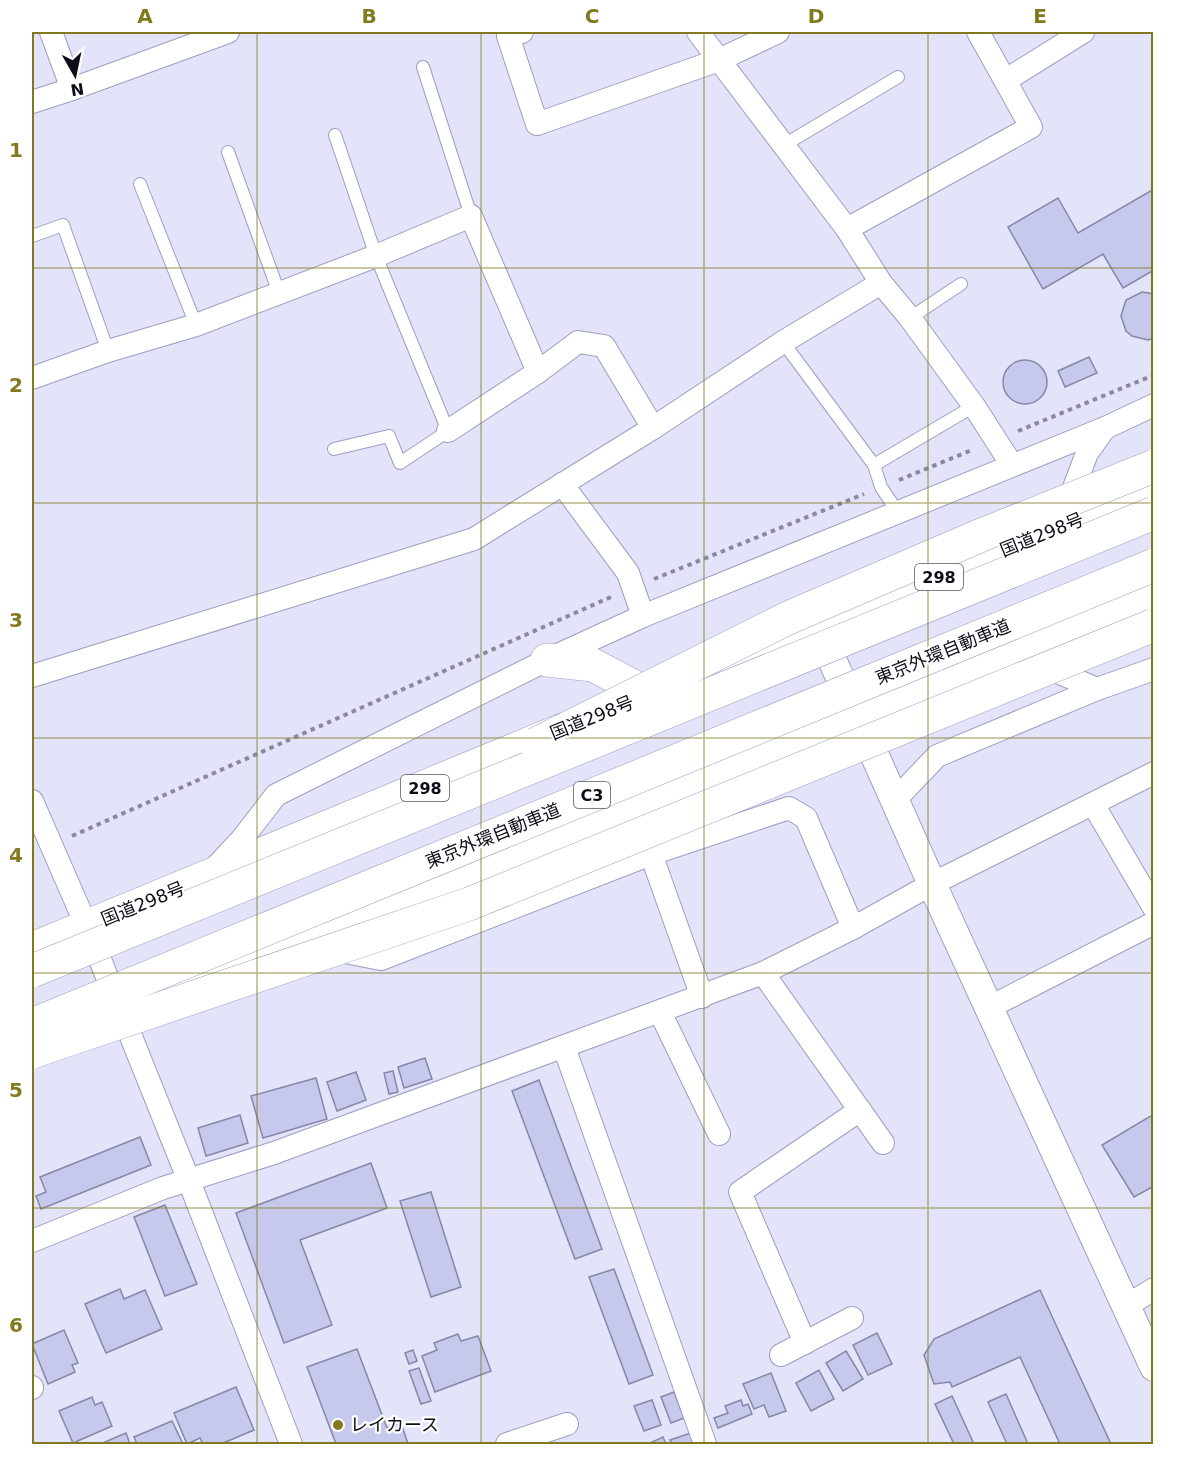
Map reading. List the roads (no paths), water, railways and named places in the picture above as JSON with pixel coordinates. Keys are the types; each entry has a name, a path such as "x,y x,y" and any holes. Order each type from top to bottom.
{"highway":[{"path":"296,863 788,618 984,534 1154,466"},
{"name":"国道298号","path":"32,949 1154,490"},
{"path":"32,971 1154,513"},
{"name":"東京外環自動車道","path":"32,1025 1154,565"},
{"path":"32,1045 693,781 1154,592"},
{"path":"32,1052 469,904 1154,625"},
{"path":"547,660 593,665 650,695"}],"street":[{"path":"51,32 72,89"},
{"path":"32,102 228,32"},
{"path":"522,32 508,36 537,124 720,60 778,32"},
{"path":"698,32 847,229 880,283 910,318 974,406 1012,465"},
{"path":"847,229 1032,128 978,32"},
{"path":"1006,80 1083,32"},
{"path":"32,378 108,351 196,325 376,256 471,216 538,372"},
{"path":"32,676 474,539 653,428 783,342 880,283"},
{"path":"448,431 538,372 578,342 604,346 653,428"},
{"path":"206,878 242,839 276,795 547,660 643,616 1105,428 1154,405"},
{"path":"1061,528 1067,505 1087,453 1105,428"},
{"path":"562,484 628,573 643,616"},
{"path":"817,626 932,884 1154,1366"},
{"path":"1010,652 1097,689"},
{"path":"895,800 937,756 1097,689 1154,669"},
{"path":"32,1241 163,1188 285,1149 763,973 853,928 932,884 1154,772"},
{"path":"693,781 651,854 702,997"},
{"path":"32,801 87,927 189,1181 284,1442"},
{"path":"1093,804 1154,908"},
{"path":"294,942 381,959 651,854 789,808 806,818 853,928"},
{"path":"990,1007 1154,923"},
{"path":"763,973 883,1143"},
{"path":"660,1012 719,1134"},
{"path":"564,1047 705,1444"},
{"path":"805,1343 740,1192 860,1110"},
{"path":"1126,1306 1154,1289"},
{"path":"781,1355 852,1318"},
{"path":"507,1444 567,1424"}],"lane":[{"path":"423,67 471,216"},
{"path":"784,145 898,77"},
{"path":"334,449 389,436 400,463 448,431 376,256 335,135"},
{"path":"228,152 279,293"},
{"path":"140,184 196,325"},
{"path":"32,236 63,225 108,351"},
{"path":"910,318 961,284"},
{"path":"783,342 874,465 881,487 897,511"},
{"path":"874,465 974,406"}],"place":[{"name":"レイカース","path":"338,1425"}]}
